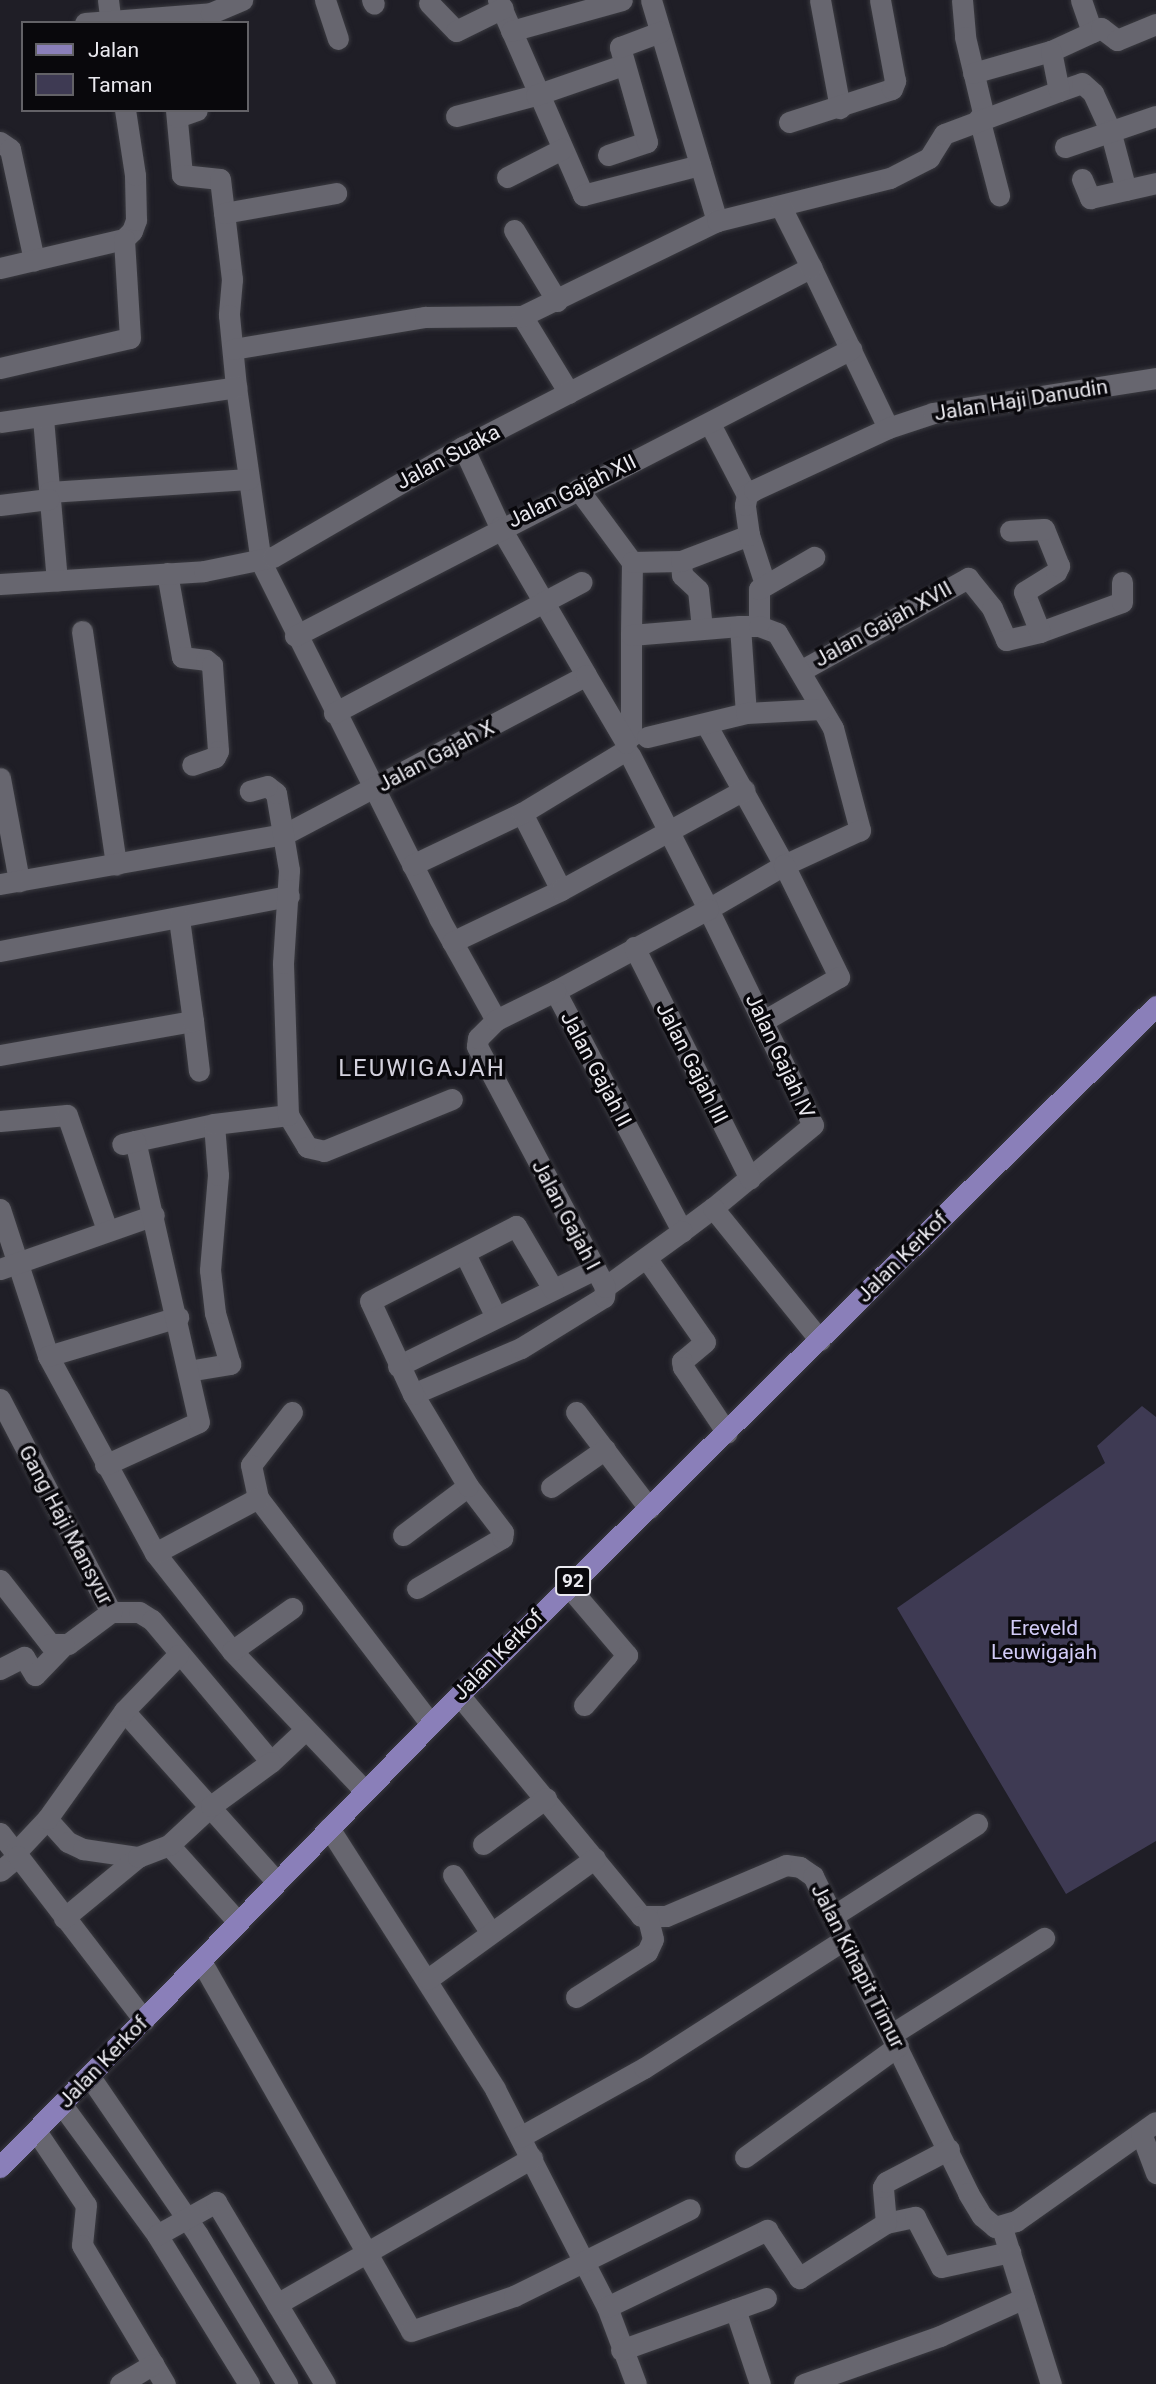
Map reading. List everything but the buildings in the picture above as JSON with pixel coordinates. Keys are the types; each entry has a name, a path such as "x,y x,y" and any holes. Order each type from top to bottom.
{"main road":[{"name":"Jalan Kerkof","path":"0,2166 90,2077 430,1723 727,1433 1156,1006"}],"street":[{"path":"91,21 110,14 211,18 242,0"},
{"path":"325,0 338,39"},
{"path":"511,30 622,0"},
{"path":"651,0 717,221"},
{"path":"820,0 840,108"},
{"path":"789,121 840,108 892,89 895,80 880,0"},
{"path":"962,0 982,117 999,195"},
{"path":"1081,0 1092,32"},
{"path":"429,3 456,31 501,4 537,95 583,195 700,165"},
{"path":"974,73 1051,51 1092,32 1105,29 1117,40 1156,24"},
{"path":"657,177 620,47 660,32"},
{"path":"1051,51 1059,91"},
{"path":"456,116 537,95 623,65"},
{"path":"233,349 425,317 522,316 717,221 890,178 929,158 944,134 982,117 1059,91 1088,85 1110,130 1126,190"},
{"path":"0,368 130,338 124,239 136,220 125,112"},
{"path":"183,112 182,175 218,176 232,278 229,315 236,387 261,562 334,713 452,942 496,1020 555,991"},
{"path":"1065,147 1156,116"},
{"path":"0,142 10,149 34,260"},
{"path":"608,155 647,142"},
{"path":"507,177 562,149"},
{"path":"1082,179 1090,198 1156,183"},
{"path":"224,213 336,193"},
{"path":"781,207 888,428"},
{"path":"514,230 556,301"},
{"path":"0,268 124,239"},
{"name":"Jalan Suaka","path":"0,584 167,573 261,562 463,447 811,267"},
{"path":"522,316 569,393"},
{"name":"Jalan Gajah XII","path":"295,636 500,527 710,424 851,349"},
{"name":"Jalan Haji Danudin","path":"747,495 888,428 933,413 1156,378"},
{"path":"0,422 43,418 236,387"},
{"path":"43,418 57,580"},
{"path":"710,424 747,495 749,535 765,584"},
{"path":"463,447 500,527 540,601 632,744 668,834 708,909"},
{"path":"0,505 49,496 249,480"},
{"path":"578,489 632,562 632,744"},
{"path":"1010,531 1044,529 1059,566 1056,572 992,608 1006,640 1040,632 1118,605 1124,597 1122,582"},
{"path":"632,562 681,561 749,535"},
{"path":"746,713 749,626 757,592 765,584 814,556"},
{"path":"681,561 681,575 698,590 702,628"},
{"path":"167,573 182,657 212,665 218,751 215,757 192,765"},
{"name":"Jalan Gajah XVII","path":"802,670 964,579 972,580 992,608"},
{"path":"334,713 540,601 581,582"},
{"path":"1024,592 1040,632"},
{"path":"412,865 523,813 632,744 746,713 821,709 802,670 778,633 749,626 631,635"},
{"path":"82,631 116,865"},
{"name":"Jalan Gajah X","path":"10,882 285,834 586,676"},
{"name":"Jalan Gajah II","path":"682,1231 555,991 784,865 860,830 838,739 821,709"},
{"path":"706,724 784,865 839,977 765,1020"},
{"path":"0,778 10,882"},
{"path":"250,791 273,789 285,834 289,896 283,963 288,1115 307,1147 324,1151 452,1099"},
{"path":"452,942 561,890 668,834 744,790"},
{"path":"523,813 561,890"},
{"path":"0,951 289,896"},
{"name":"Jalan Gajah IV","path":"708,909 765,1020 813,1125 713,1208"},
{"path":"179,919 199,1071"},
{"name":"Jalan Gajah III","path":"634,947 750,1179"},
{"name":"Jalan Gajah I","path":"413,1394 532,1342 602,1300 600,1278 477,1046 478,1038 496,1020"},
{"path":"0,1055 193,1021"},
{"path":"0,1121 67,1115 107,1230"},
{"path":"105,1465 198,1422 178,1317 154,1215 128,1143 214,1124 288,1115"},
{"path":"188,1371 230,1364 215,1313 210,1270 218,1175 214,1124"},
{"path":"398,1366 553,1289 600,1278 647,1259 713,1208 820,1340"},
{"path":"0,1209 9,1266 48,1356 155,1553 232,1651 365,1791"},
{"path":"9,1266 154,1215"},
{"path":"417,1588 502,1538 500,1525 468,1486 413,1394 370,1301 465,1254 512,1227 520,1227 553,1289"},
{"path":"465,1254 496,1317"},
{"path":"647,1259 705,1342 682,1361 683,1367 727,1433"},
{"path":"48,1356 178,1317"},
{"name":"Gang Haji Mansyur","path":"1,1402 111,1612 139,1612 152,1620 178,1655 271,1762"},
{"path":"292,1412 251,1465 258,1497 430,1723"},
{"path":"576,1412 649,1508"},
{"path":"551,1487 605,1448"},
{"path":"403,1535 468,1486"},
{"path":"155,1553 258,1497"},
{"path":"0,1580 43,1639 64,1645"},
{"path":"568,1586 627,1654 583,1705"},
{"path":"232,1651 292,1608"},
{"path":"0,1669 24,1657 35,1675 64,1645 111,1612"},
{"path":"0,1871 47,1819 124,1711 178,1655"},
{"path":"459,1695 547,1798 634,1912 648,1919 653,1939 647,1952 576,1997"},
{"path":"124,1711 277,1882"},
{"path":"64,1918 138,1857 169,1845 211,1806 271,1762 305,1730"},
{"path":"483,1844 547,1798"},
{"path":"47,1819 68,1842 83,1849 138,1857"},
{"path":"833,1916 977,1824"},
{"path":"329,1828 428,1979 532,2158 607,2307 636,2384"},
{"path":"0,1833 144,2020"},
{"path":"169,1845 238,1922"},
{"path":"428,1979 595,1858"},
{"name":"Jalan Kihapit Timur","path":"648,1919 666,1916 793,1864 813,1876 842,1941 895,2040 982,2216 1002,2228"},
{"path":"453,1875 491,1933"},
{"path":"745,2157 895,2040 1044,1938"},
{"path":"520,2137 644,2068 842,1941"},
{"path":"201,1961 405,2325 414,2332 584,2264 690,2209"},
{"path":"90,2077 186,2217 287,2384"},
{"path":"62,2105 157,2235 249,2384"},
{"path":"1051,2384 1002,2228 1149,2128 1156,2173"},
{"path":"36,2131 86,2205 82,2245 164,2384"},
{"path":"887,2222 884,2184 949,2149"},
{"path":"277,2304 368,2256 532,2158"},
{"path":"157,2235 216,2202 325,2384"},
{"path":"607,2307 765,2230 799,2278 887,2222 915,2217 941,2267 1010,2252"},
{"path":"621,2350 766,2298"},
{"path":"804,2384 940,2336 1024,2298"},
{"path":"736,2309 760,2384"},
{"path":"120,2384 153,2364"}],"green space":[{"name":"Ereveld Leuwigajah","path":"1142,1406 1156,1417 1156,1841 1066,1894 897,1608 1105,1463 1097,1446"}],"district":[{"name":"LEUWIGAJAH","path":"422,1069"}]}
